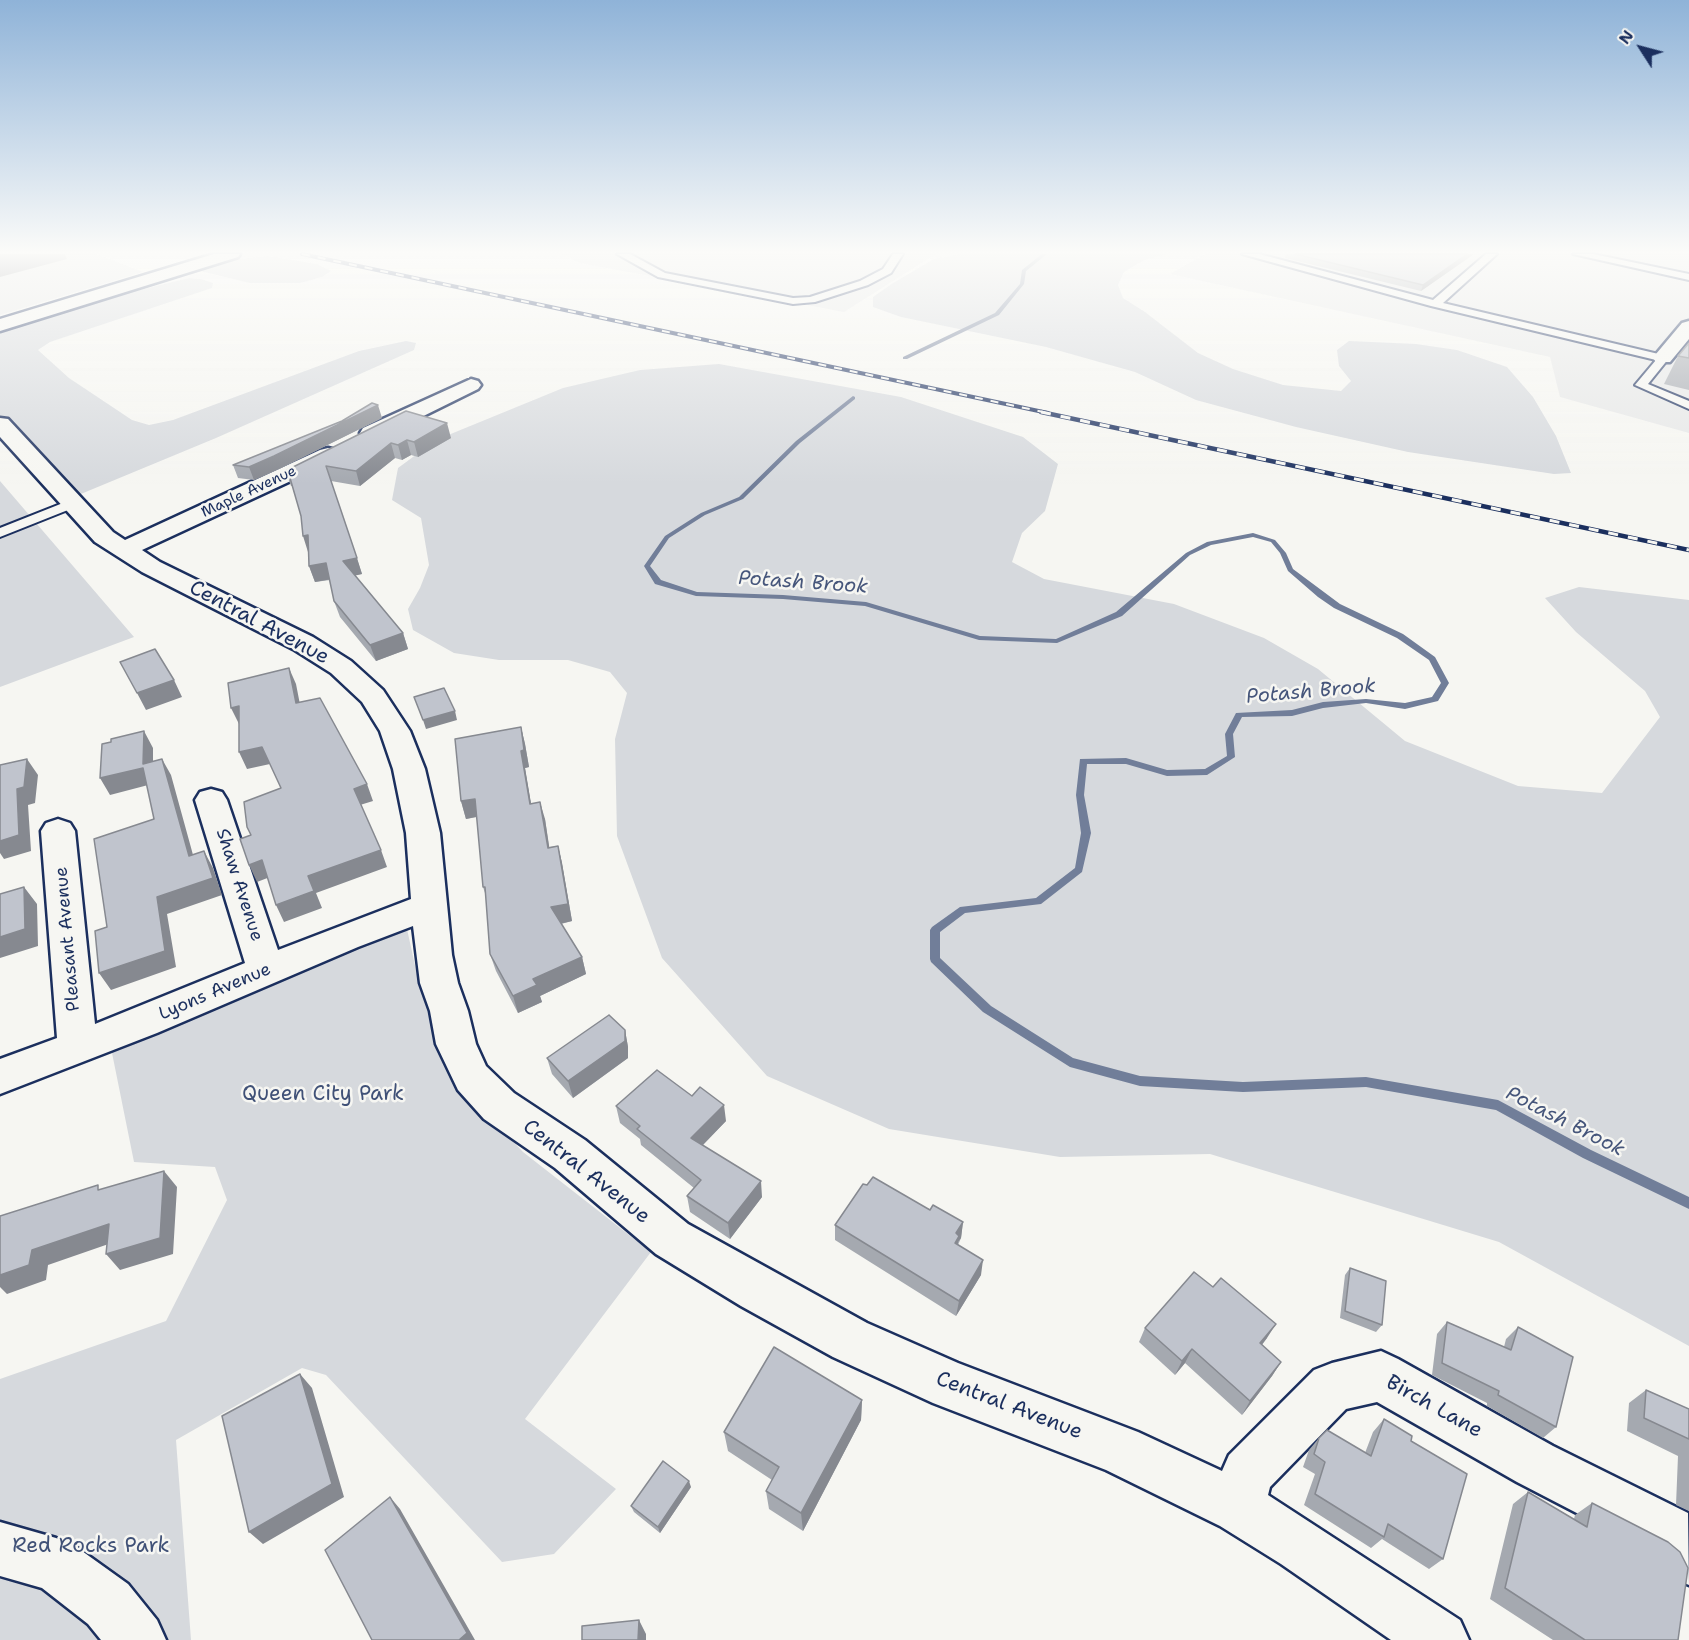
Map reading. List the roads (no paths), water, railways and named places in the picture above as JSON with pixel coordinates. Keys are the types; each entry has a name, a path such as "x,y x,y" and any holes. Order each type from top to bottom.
{"street":[{"path":"1663,358 1686,331"},
{"name":"Maple Avenue","path":"123,550 288,476 471,385"},
{"name":"Central Avenue","path":"0,424 105,537 151,567 303,643 341,667 373,696 394,730 409,769 423,833 434,955 439,983 449,1011 456,1044 472,1078 499,1106 570,1154 672,1239 758,1290 850,1340 951,1385 1120,1449 1239,1507 1300,1545 1440,1640"},
{"name":"Shaw Avenue","path":"212,800 266,971"},
{"name":"Pleasant Avenue","path":"58,831 77,1046"},
{"name":"Lyons Avenue","path":"0,1077 144,1022 345,937 430,906"},
{"name":"Birch Lane","path":"1239,1507 1247,1473 1332,1388 1381,1376 1679,1545"},
{"path":"0,1549 56,1565 108,1604 137,1640"}],"lane":[{"path":"1547,331 1663,358 1641,385 1689,405"},
{"path":"0,533 73,503"}],"waterway":[{"name":"Potash Brook","path":"905,358 962,331"},
{"name":"Potash Brook","path":"853,398 798,442 741,498 703,514 667,537 647,566 658,582 696,594 783,597 866,604 979,638 1057,641 1119,614 1188,554 1209,543 1253,535 1273,541 1283,553 1290,570 1321,595 1337,606 1400,636 1432,659 1445,683 1435,699 1405,706 1366,701 1323,705 1292,713 1239,715 1229,734 1231,757 1207,772 1167,773 1126,761 1083,761 1080,795 1086,833 1079,870 1038,901 963,910 935,930 935,959 987,1009 1070,1062 1140,1081 1243,1087 1366,1082 1498,1105 1587,1154 1689,1203"}],"railway":[{"path":"661,331 1048,413"},
{"path":"1041,412 1689,550"}],"park label":[{"name":"Queen City Park","path":"323,1095"},
{"name":"Red Rocks Park","path":"91,1547"}]}
